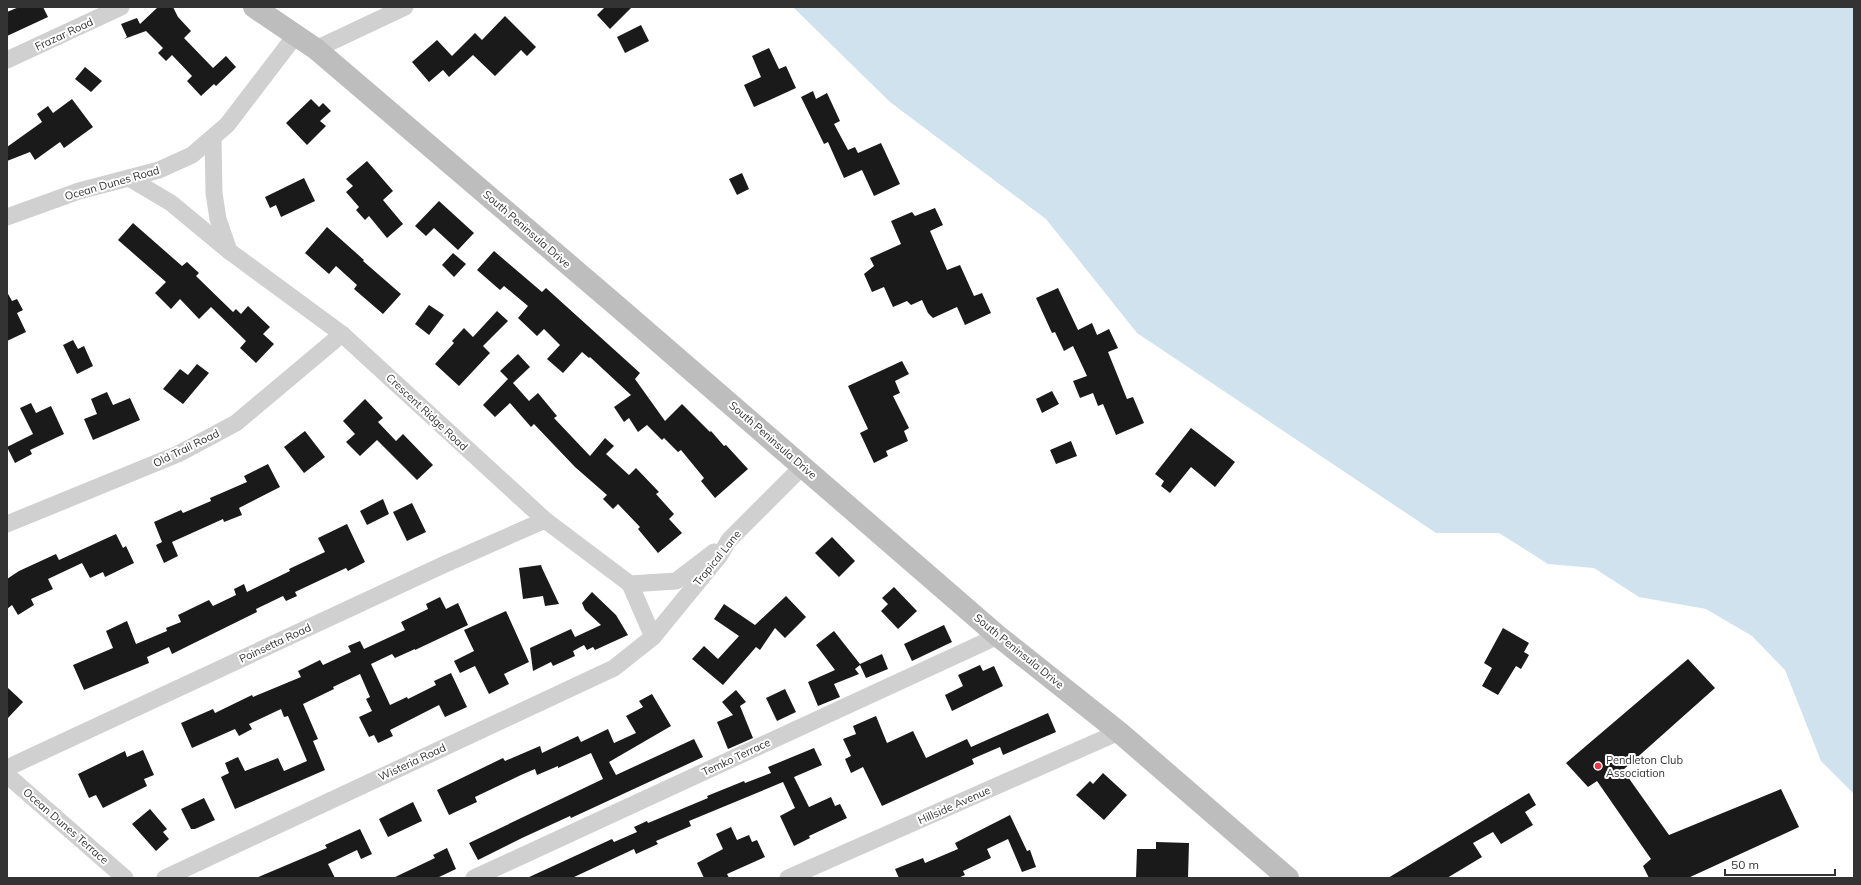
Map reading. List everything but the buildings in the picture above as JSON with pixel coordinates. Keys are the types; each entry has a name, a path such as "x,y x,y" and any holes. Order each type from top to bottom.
{"main road":[{"name":"South Peninsula Drive","path":"254,7 316,49 803,466 998,636 1119,732 1281,876"}],"street":[{"name":"Frazar Road","path":"7,60 122,7"},
{"path":"316,49 405,7"},
{"name":"Ocean Dunes Road","path":"7,217 79,191 159,170 186,158 227,125 295,36"},
{"path":"212,138 214,193 218,219 229,251"},
{"name":"Crescent Ridge Road","path":"129,178 170,203 229,251 342,334 545,520 630,584"},
{"name":"Old Trail Road","path":"7,524 178,454 236,423 342,334"},
{"name":"Tropical Lane","path":"653,637 720,555 729,540 803,466"},
{"name":"Poinsetta Road","path":"7,768 545,520"},
{"path":"653,637 630,584 676,581 729,540"},
{"name":"Temko Terrace","path":"474,878 998,636"},
{"name":"Wisteria Road","path":"165,878 614,668 653,637"},
{"name":"Hillside Avenue","path":"788,878 1119,732"},
{"name":"Ocean Dunes Terrace","path":"7,775 124,878"}],"water":[{"path":"793,7 1854,7 1854,794 1821,761 1785,670 1752,636 1706,609 1639,597 1594,568 1548,564 1499,533 1436,533 1137,333 1046,219 890,102"}],"place":[{"name":"Pendleton Club Association","path":"1598,766"}]}
